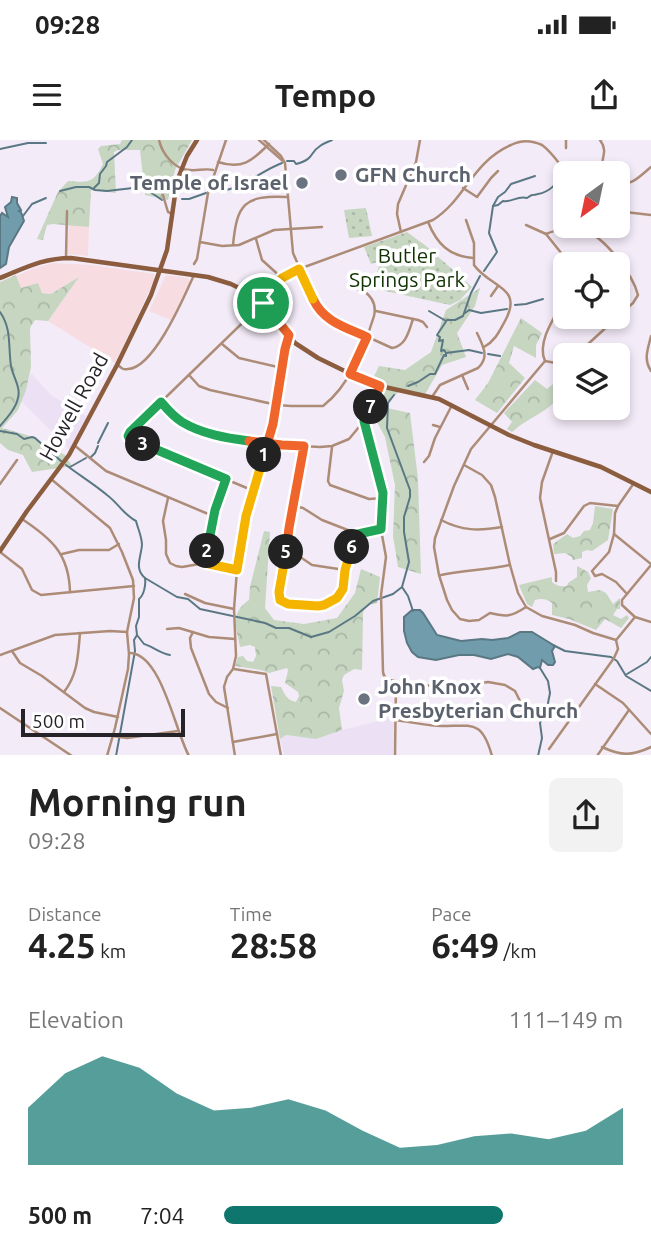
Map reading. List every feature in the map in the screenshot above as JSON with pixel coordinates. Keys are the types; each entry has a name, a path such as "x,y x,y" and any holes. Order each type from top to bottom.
{"main road":[{"name":"Howell Road","path":"0,552 67,458 151,295 167,250 176,185 187,156 197,140"},
{"path":"0,278 41,261 66,258 215,278 246,291 263,303 295,343 309,354 380,386 432,397 452,405 519,439 601,467 651,492"}],"street":[{"path":"159,140 170,161 181,169 215,171"},
{"path":"194,264 206,203 226,140"},
{"path":"259,140 281,156 284,162 293,253 322,314 335,323 388,347 398,347 405,340 413,319"},
{"path":"264,140 268,146"},
{"path":"401,232 398,204 415,166 420,140"},
{"path":"566,140 566,149"},
{"path":"600,140 605,152 603,161"},
{"path":"254,491 128,436 263,303 282,278 299,269 428,222 444,212 490,156 505,147 522,141 534,141 542,145 556,161"},
{"path":"218,162 230,166 244,164 255,159 268,146"},
{"path":"630,183 651,167"},
{"path":"464,188 477,197 498,171"},
{"path":"162,192 168,212 173,214"},
{"path":"233,245 238,216 243,206 260,199 287,197"},
{"path":"66,258 67,211"},
{"path":"630,212 651,215"},
{"path":"466,220 474,243 474,265 509,296 511,302 511,309 495,339 484,347"},
{"path":"428,222 434,237 454,255 473,258"},
{"path":"526,225 546,234 560,252"},
{"path":"200,242 222,246 242,244 271,231 322,227"},
{"path":"546,234 553,232"},
{"path":"589,343 633,303 638,295 636,286 619,261 597,238"},
{"path":"256,239 262,260 282,278"},
{"path":"117,365 130,369 155,350 169,328 194,275"},
{"path":"491,296 498,286"},
{"path":"188,375 205,389 276,405 323,406 350,374 376,311 368,293 357,289"},
{"path":"376,311 423,322 427,327"},
{"path":"553,322 543,342 541,354 545,361 553,362"},
{"path":"432,397 440,385 478,368 482,363 485,356 484,347 477,333"},
{"path":"235,755 225,684 236,656 234,613 237,570 244,525 268,443 289,335"},
{"path":"651,336 646,363 651,371"},
{"path":"221,343 239,358 282,368"},
{"path":"526,607 508,616 488,613 477,620 464,621 458,617 448,603 439,575 434,543 471,449 545,361"},
{"path":"462,375 468,389"},
{"path":"161,402 181,421 221,437 304,446 332,446 349,439 364,421 380,386"},
{"path":"424,462 452,405"},
{"path":"364,421 383,498 381,529 386,557 381,597 383,674 387,679 446,688 484,683 505,685 515,691 527,719"},
{"path":"433,425 440,427"},
{"path":"74,446 106,471 213,516"},
{"path":"304,446 289,528 280,600 284,603 320,606 337,598 342,592 345,570 358,534"},
{"path":"332,446 329,484 369,499 383,498"},
{"path":"553,451 542,482 540,498 556,572 555,581"},
{"path":"0,484 17,460"},
{"path":"464,464 490,483 518,593 526,607 542,616 616,640"},
{"path":"51,479 107,525 134,580 127,632 133,653 118,717 118,737 107,755"},
{"path":"205,563 213,516 226,479"},
{"path":"602,574 593,575 593,571 609,552 614,534 615,513 634,483"},
{"path":"168,498 162,518 166,554 173,565 181,567 205,563 237,570"},
{"path":"548,539 564,533 584,506 590,503 618,506"},
{"path":"294,506 358,534 381,529"},
{"path":"22,519 46,535 62,554 68,569 70,592"},
{"path":"441,520 471,530 502,527"},
{"path":"614,534 651,565 622,600 622,605 635,617 651,622"},
{"path":"62,554 79,550 109,551 118,544"},
{"path":"287,548 312,565 345,570"},
{"path":"0,552 22,569 32,590 41,595 134,586"},
{"path":"439,575 510,565"},
{"path":"598,566 602,574 616,582 627,594"},
{"path":"185,594 234,613"},
{"path":"616,640 635,617"},
{"path":"167,629 179,628 209,637 236,639"},
{"path":"0,655 50,636 127,632"},
{"path":"193,632 190,645 209,694 216,702 228,708"},
{"path":"64,692 77,666 80,633"},
{"path":"549,749 613,659 618,649 616,640"},
{"path":"12,651 20,663 90,710 118,717"},
{"path":"133,653 145,659 159,681 189,755"},
{"path":"233,669 266,674 281,755"},
{"path":"395,755 396,681"},
{"path":"595,684 620,701 651,734"},
{"path":"0,708 72,755"},
{"path":"597,755 629,710"},
{"path":"396,720 433,725 472,725 485,736 492,755"},
{"path":"118,737 178,730"},
{"path":"233,742 277,734"},
{"path":"602,747 624,755 651,747"}],"shaded area":[{"path":"69,225 89,227 88,256 67,254"},
{"path":"53,263 91,265 154,274 154,281 115,363 48,321 78,278 51,294 21,288 16,276"},
{"path":"166,275 188,278 190,282 171,320 149,311"},
{"path":"31,373 51,395 86,416 70,450 21,401"},
{"path":"394,717 393,755 284,755 280,739 286,735 316,739"}],"green space":[{"path":"122,140 192,140 175,170 168,200 145,195 140,150 118,150 114,152 116,193 91,190 89,227 47,225 43,240 37,239 58,192 68,181 85,182 97,175 103,164 98,149 101,146 120,144"},
{"path":"366,208 372,236 349,238 344,210"},
{"name":"Butler Springs Park","path":"407,232 472,287 460,300 450,305 376,289 374,286 380,261 371,264 364,247"},
{"path":"16,275 21,288 38,283 42,293 51,294 79,277 48,321 35,320 30,328 31,367 26,390 18,410 2,428 27,435 65,455 72,466 32,472 23,455 8,450 0,443 0,282"},
{"path":"480,288 475,306 457,333 466,357 442,365 424,396 400,391 382,407 410,413 418,479 421,574 398,567 393,536 395,485 385,437 376,420 381,408 366,393 379,366 405,370 431,352 446,310"},
{"path":"521,318 542,333 536,345 536,358 514,346 509,363 525,378 497,413 475,400 488,383"},
{"path":"535,380 547,389 553,384 553,404 512,432 507,429 512,422 504,413"},
{"path":"595,506 613,509 608,540 592,551 582,552 582,558 573,560 565,553 554,554 553,544 567,534 573,538 590,530"},
{"path":"264,531 270,532 265,608 274,620 304,624 337,618 355,593 361,569 380,577 377,603 367,605 363,613 362,670 354,669 344,675 342,680 344,691 339,708 342,730 316,739 286,735 280,739 271,686 281,687 293,701 296,702 299,696 298,692 285,683 287,668 269,673 235,666 238,657 243,656 247,661 253,662 256,656 255,647 240,647 236,621 239,610 249,600"},
{"path":"577,566 588,572 591,578 587,585 588,592 600,590 606,593 613,604 620,598 620,609 613,615 621,619 627,615 629,618 621,628 605,619 596,630 552,615 552,603 544,599 535,600 532,607 527,604 519,585 552,577 555,584 567,586 577,577"}],"water":[{"path":"12,197 17,198 24,221 9,247 6,264 0,268 0,216 2,213 8,217 5,207"},
{"path":"412,610 420,610 423,613 437,635 461,641 508,638 520,632 532,632 555,646 552,651 555,662 548,665 542,660 540,668 533,669 518,657 508,654 491,659 474,655 436,660 418,657 407,643 404,631 404,617"}],"waterway":[{"path":"94,188 99,183 100,174 107,162 132,140"},
{"path":"287,161 294,161 296,164 302,162 320,146 332,140"},
{"path":"0,149 28,143 46,143"},
{"path":"211,191 239,186 282,163"},
{"path":"493,206 511,184 535,176"},
{"path":"484,271 497,252 489,233 493,206 503,201 542,193 553,186"},
{"path":"60,191 76,187 107,191 133,188"},
{"path":"136,189 149,191 162,200"},
{"path":"182,199 206,193"},
{"path":"23,216 32,204 46,198"},
{"path":"408,386 435,374 444,355 446,356 444,350 441,351 443,340 439,341 440,337 437,335 447,320 463,316 480,276"},
{"path":"515,305 543,299"},
{"path":"465,313 469,310 481,313 507,309"},
{"path":"429,311 446,321"},
{"path":"0,312 8,332 11,366 19,394 13,409 0,426"},
{"path":"446,353 469,350 482,353"},
{"path":"488,354 500,356"},
{"path":"145,578 177,597 188,599 200,609 265,623 276,628 289,628 311,637 329,632 373,601 393,594 402,587 409,562 404,517 410,497 410,490 387,428 388,403 394,395"},
{"path":"98,443 108,423"},
{"path":"0,431 17,434 24,439 35,438 61,461"},
{"path":"91,457 98,446"},
{"path":"70,467 86,458"},
{"path":"66,465 111,498 136,521 141,539 139,567 145,578 145,587 139,599 135,651 116,755"},
{"path":"402,587 413,611"},
{"path":"137,635 144,644 170,655"},
{"path":"553,645 565,651 611,657 617,661 626,676 651,691"},
{"path":"627,674 651,657"},
{"path":"538,755 542,738 540,723 550,693 548,681 540,668"}],"place":[{"name":"GFN Church","path":"341,175"},
{"name":"Temple of Israel","path":"302,183"},
{"name":"John Knox Presbyterian Church","path":"364,699"}],"route":[{"path":"263,303 282,278 299,269 316,305 326,318 367,337 350,374 380,386 364,421 383,493 381,529 358,534 345,570 342,592 337,598 320,606 288,604 282,602 279,597 304,446 278,445 268,443 215,436 181,421 161,402 128,436 226,479 215,510 205,563 237,570 246,516 262,464 268,443 273,424 289,335 263,303"}]}
